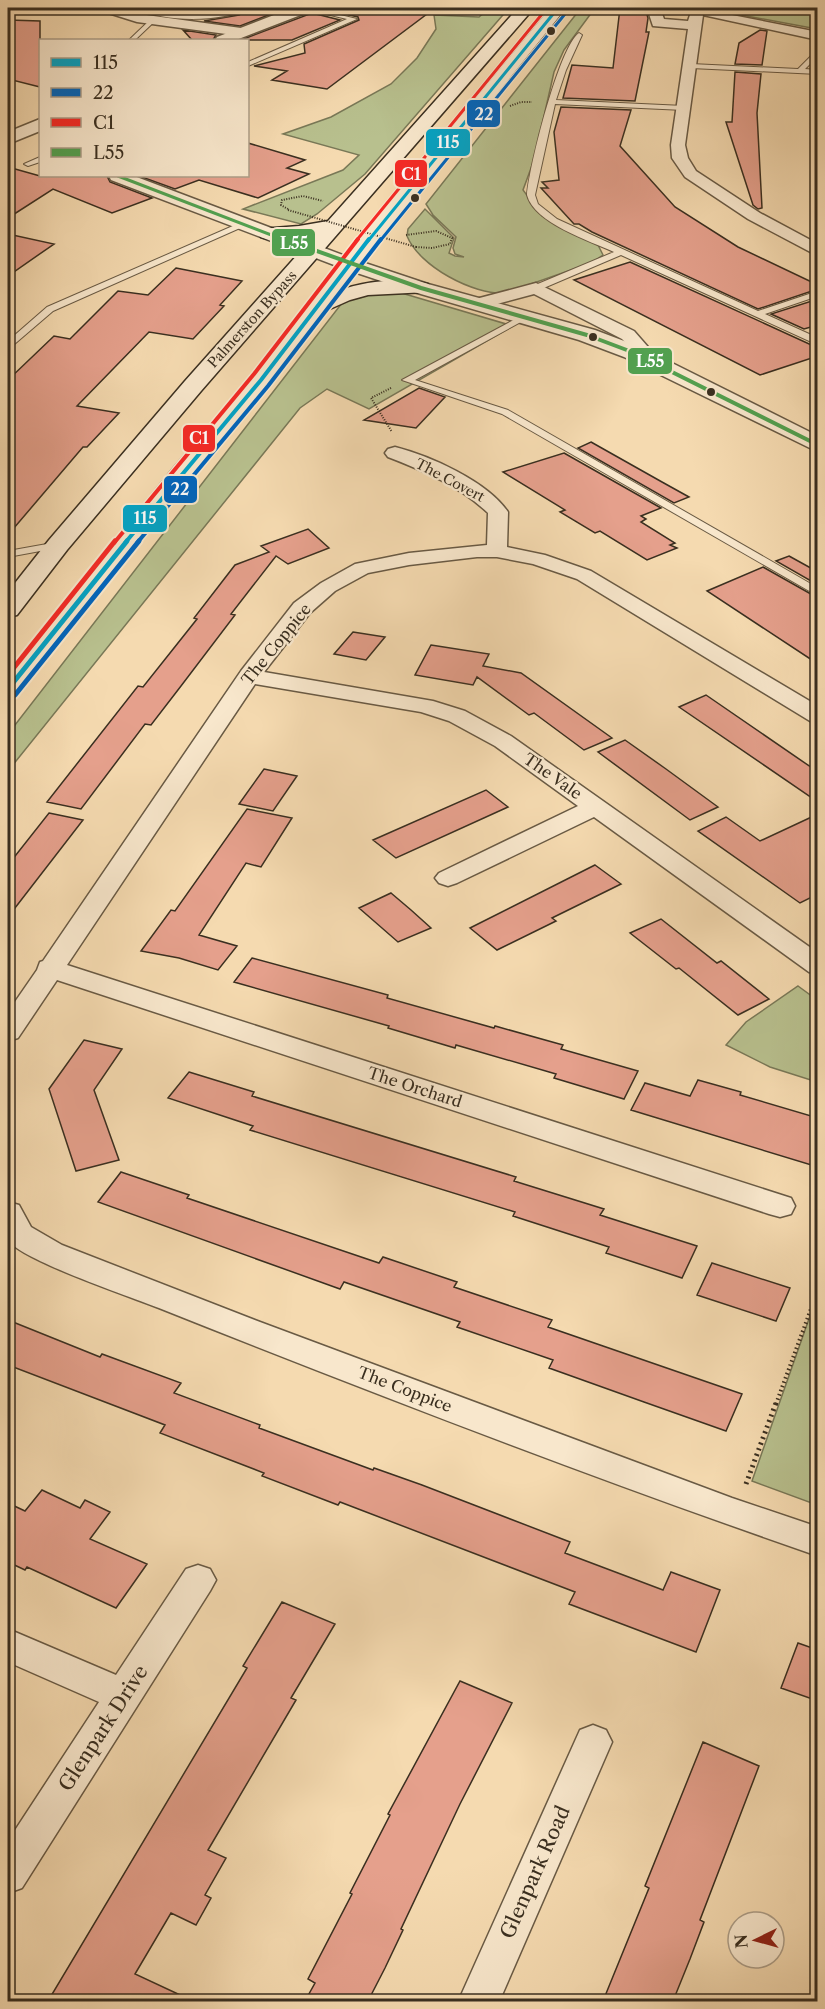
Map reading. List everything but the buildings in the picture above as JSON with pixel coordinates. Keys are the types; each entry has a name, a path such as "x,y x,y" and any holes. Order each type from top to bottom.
{"main road":[{"path":"226,39 304,8"},
{"name":"Palmerston Bypass","path":"8,689 180,475 261,380 313,311 332,258 336,225 526,8"},
{"path":"498,42 525,23 540,8"},
{"name":"Palmerston Bypass","path":"8,609 58,545 206,370 291,277 372,237 558,8"},
{"path":"10,138 39,124"},
{"path":"10,138 39,146"},
{"path":"206,370 314,282 332,258 416,165 444,147"},
{"path":"121,177 400,282 587,335 632,352 818,445"},
{"path":"273,235 336,225"},
{"path":"273,235 291,256 291,277"},
{"path":"372,237 372,245 379,260 400,282"},
{"path":"313,311 332,299 364,288 387,286 421,288"}],"street":[{"path":"107,8 137,18 241,33"},
{"path":"654,8 658,23 695,14 818,36"},
{"path":"695,14 691,66 678,145 680,158 690,174 754,216 818,251"},
{"path":"478,304 536,288 628,335 639,347 632,352"},
{"name":"The Covert","path":"396,446 483,495 498,512 497,551"},
{"name":"The Coppice","path":"8,1032 49,968 145,832 249,676 302,608 328,586 362,568 409,559 497,551 538,559 584,575 818,716"},
{"name":"The Vale","path":"249,676 426,706 457,716 503,741 818,966"},
{"path":"448,878 596,807"},
{"name":"The Orchard","path":"49,968 780,1206"},
{"name":"The Coppice","path":"8,1213 20,1235 51,1253 664,1487 818,1542"},
{"name":"Glenpark Drive","path":"8,1875 198,1580"},
{"path":"8,1645 124,1696"},
{"name":"Glenpark Road","path":"478,2001 593,1742"}],"lane":[{"path":"140,8 178,17 200,17 247,8"},
{"path":"249,64 354,20 304,8"},
{"path":"133,39 153,20"},
{"path":"579,35 568,52 551,102 530,192 534,205 554,221 818,342"},
{"path":"800,71 818,51"},
{"path":"691,66 818,72"},
{"path":"551,102 684,108"},
{"path":"28,164 39,159"},
{"path":"8,345 50,309 245,224"},
{"path":"536,288 621,252"},
{"path":"758,314 818,293"},
{"path":"407,380 524,318"},
{"path":"407,380 505,412 818,593"},
{"path":"8,554 58,545"}],"path":[{"path":"501,109 521,102 551,102"},
{"path":"323,206 323,201 316,197 291,197 282,200 281,205 288,210 416,247 440,247 450,244 452,238 441,232 413,232 405,235 400,249"},
{"path":"396,446 371,398 407,380"},
{"path":"746,1484 818,1290"}],"green space":[{"path":"490,8 509,8 365,174 317,214 301,224 243,209 343,170 359,155 283,134 331,117 391,84 417,58 436,29 434,15 479,17"},
{"path":"581,8 595,8 564,50 554,72 534,160 523,190 542,216 598,245 603,255 591,263 505,293 463,284 435,268 423,258 407,236 408,229 425,209 454,238 449,253 464,257 455,254 453,248 456,237 433,215 426,204"},
{"path":"714,8 817,8 817,29 736,14"},
{"path":"388,289 513,326 369,409 327,389 300,408 8,771 8,734 342,303 360,292"},
{"path":"798,986 817,1000 817,1082 770,1067 726,1045 746,1022"},
{"path":"817,1296 817,1505 752,1481"}],"transit line":[{"name":"C1","path":"8,675 173,469 254,374 342,258 547,8"},
{"name":"115","path":"8,689 180,475 261,380 349,264 558,8"},
{"name":"22","path":"15,695 187,481 268,386 356,270 565,14"},
{"name":"L55","path":"121,177 349,264 421,288 587,335 632,352 818,445"}]}
